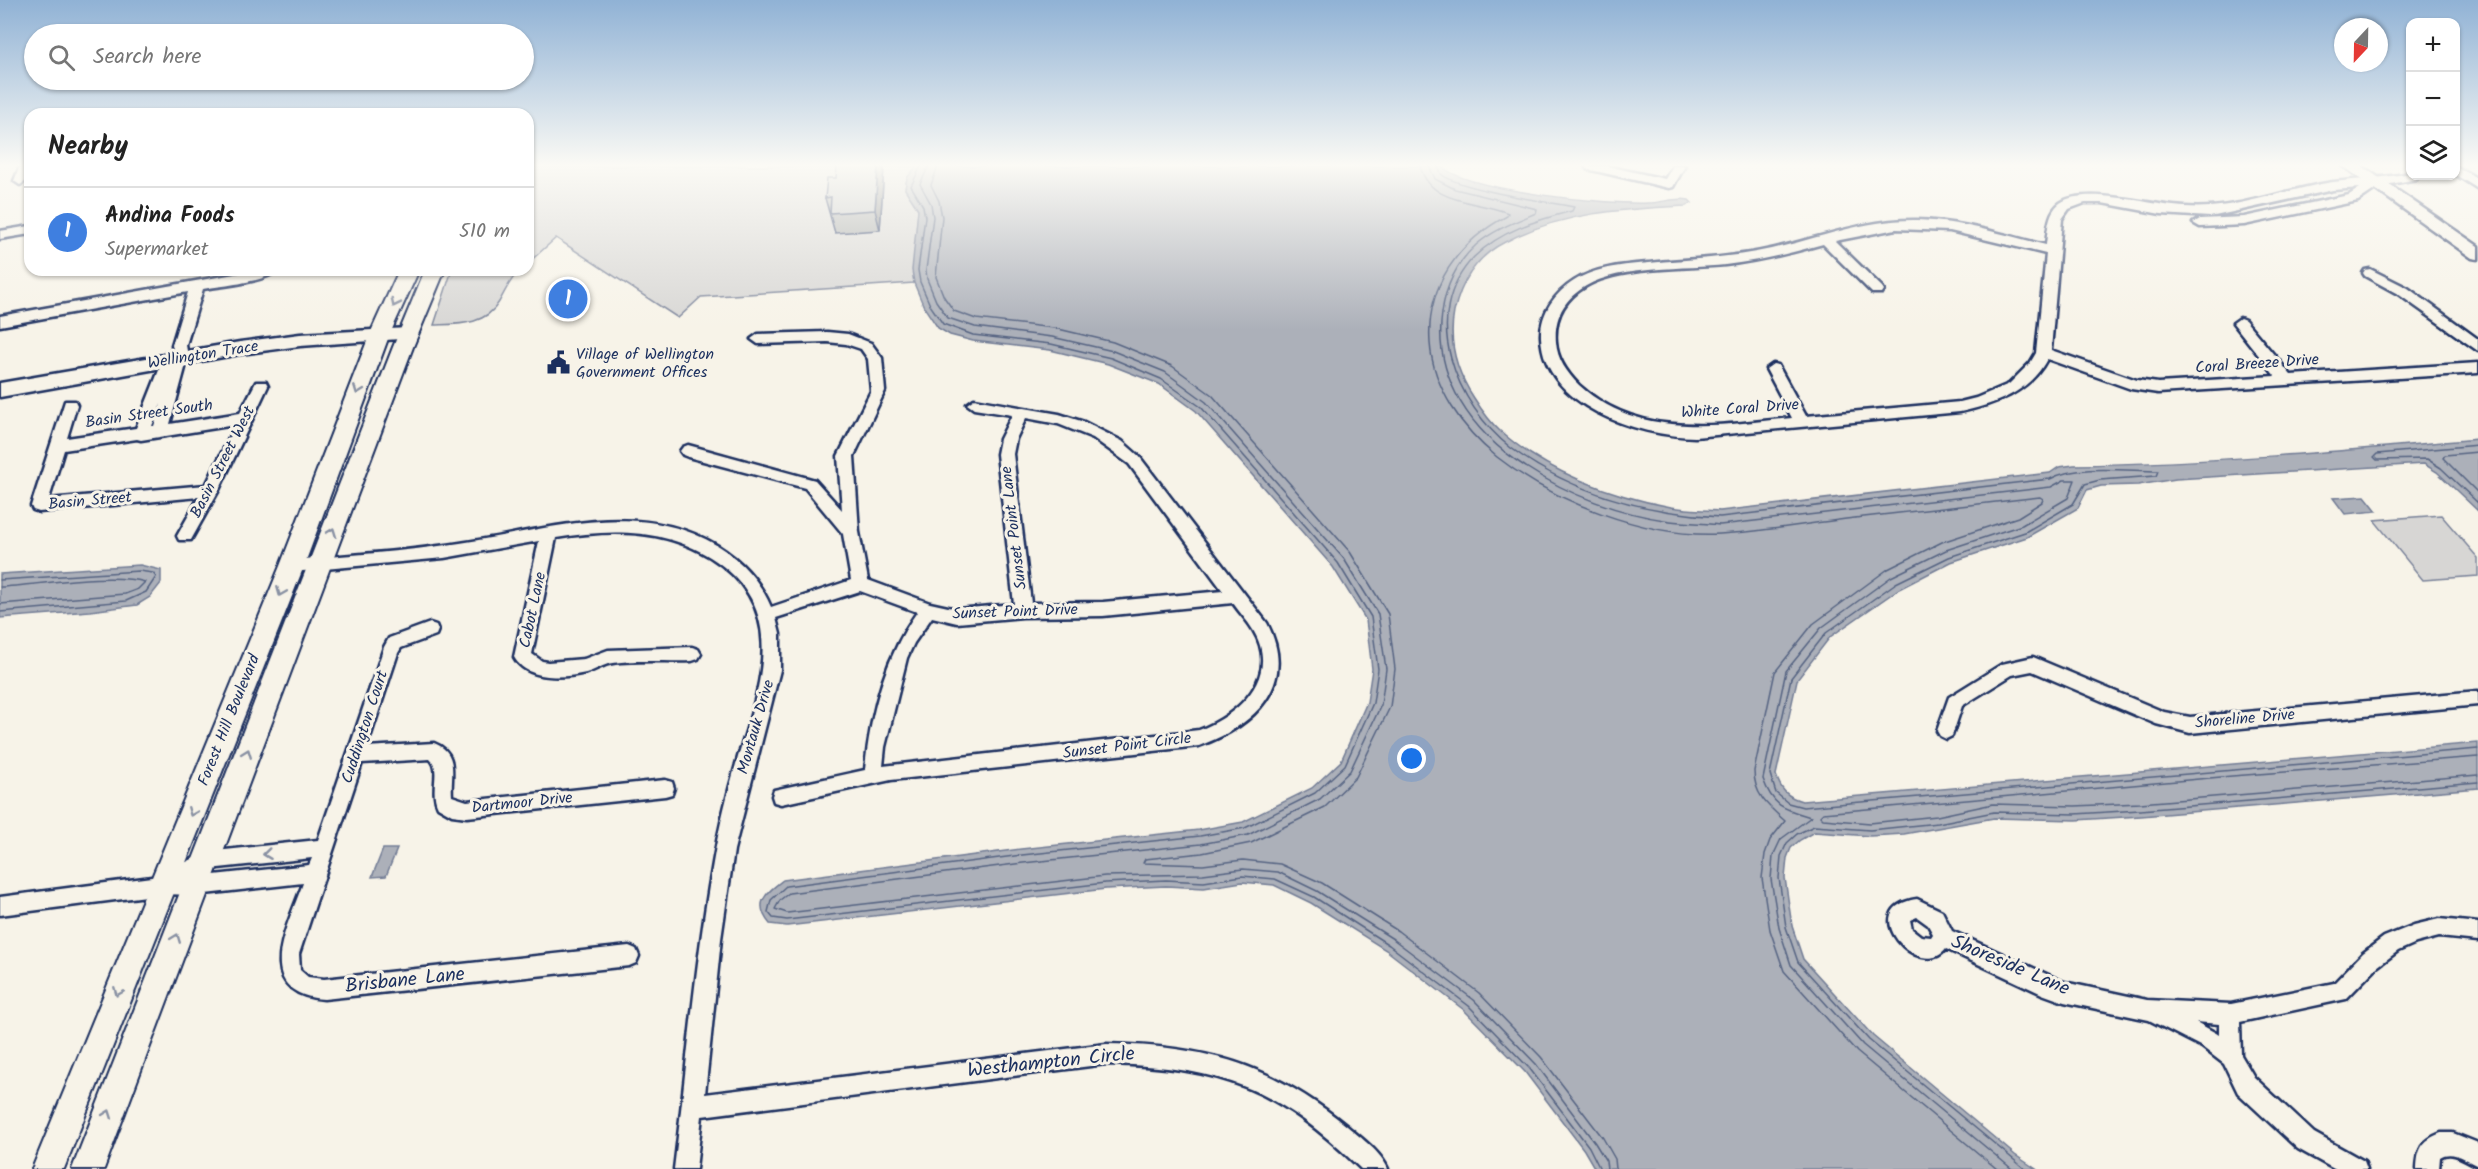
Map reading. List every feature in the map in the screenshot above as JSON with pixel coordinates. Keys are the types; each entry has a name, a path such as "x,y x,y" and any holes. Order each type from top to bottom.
{"main road":[{"name":"Forest Hill Boulevard","path":"48,1169 292,566 379,336 406,276"},
{"name":"Forest Hill Boulevard","path":"88,1169 408,334 432,276"}],"street":[{"name":"White Coral Drive","path":"2053,251 1922,224 1879,227 1739,259 1629,269 1597,276 1566,294 1557,304 1549,321 1547,336 1549,349 1562,375 1587,399 1621,417 1650,427 1680,432 1802,422 1980,402 2014,388 2036,366 2043,353 2046,340 2053,251 2055,221"},
{"name":"White Coral Drive","path":"2182,221 2203,223 2246,221"},
{"path":"2430,221 2478,254"},
{"path":"0,235 24,231"},
{"path":"1827,240 1877,290"},
{"path":"2370,273 2403,291 2478,346"},
{"path":"0,321 251,276"},
{"path":"141,435 176,353 197,286"},
{"path":"2240,323 2287,380"},
{"name":"Wellington Trace","path":"0,390 176,353 300,340 408,334"},
{"path":"758,339 827,337 848,339 866,346 875,358 878,391 846,456 850,532 860,584 766,615"},
{"path":"160,432 176,353"},
{"name":"Coral Breeze Drive","path":"2043,353 2147,387 2168,388 2478,368"},
{"path":"1773,369 1802,422"},
{"name":"Basin Street West","path":"185,536 211,490 261,386"},
{"name":"Sunset Point Circle","path":"781,796 873,776 1187,740 1221,730 1240,718 1256,702 1266,684 1270,665 1265,637 1237,596 1134,460 1121,447 1098,432 1080,424 975,404"},
{"name":"Basin Street","path":"70,405 39,506 211,490"},
{"name":"Sunset Point Lane","path":"1021,412 1008,439 1005,454 1023,610"},
{"name":"Basin Street South","path":"58,445 141,435 246,418"},
{"path":"688,451 810,484 850,532"},
{"name":"Montauk Drive","path":"292,566 452,550 592,527 627,526 651,529 696,542 732,565 747,580 758,596 766,615 773,657 770,680 733,809 722,863 685,1169"},
{"name":"Cabot Lane","path":"549,533 524,657 529,664 548,669 585,666 608,657 692,654"},
{"name":"Sunset Point Drive","path":"860,584 928,609 957,616 1023,610 1103,609 1237,596"},
{"path":"873,776 876,747 898,658 907,639 928,609"},
{"name":"Cuddington Court","path":"325,848 390,652 395,643 430,630"},
{"name":"Shoreline Drive","path":"1946,731 1955,702 2008,669 2033,664 2162,719 2190,725 2478,698"},
{"name":"Dartmoor Drive","path":"355,756 434,751 442,756 446,764 441,796 446,804 456,809 665,788"},
{"path":"162,885 201,874 325,848"},
{"name":"Brisbane Lane","path":"325,848 289,954 288,966 292,977 311,989 629,956"},
{"path":"0,906 162,885 201,874 316,873"},
{"name":"Shoreside Lane","path":"1942,937 2053,988 2147,1010 2231,1014 2339,992 2365,965 2391,944 2414,934 2439,928 2478,932"},
{"name":"Shoreside Lane","path":"2147,1010 2193,1032 2231,1057"},
{"path":"2231,1014 2229,1026 2231,1057 2246,1085 2306,1141 2356,1169"},
{"name":"Westhampton Circle","path":"693,1106 1106,1054 1148,1053 1221,1066 1286,1094 1331,1124 1377,1169"},
{"path":"2428,1169 2429,1152 2434,1146 2443,1143 2466,1148 2478,1155"}],"shaded area":[{"path":"534,221 917,221 914,283 701,297 678,318 556,238 534,258"},
{"path":"450,276 515,276 499,302 486,316 470,322 434,325"},
{"path":"2441,515 2478,558 2478,576 2423,580 2374,520"}],"water":[{"path":"917,221 1561,221 1527,232 1495,248 1478,262 1466,280 1457,301 1452,324 1455,357 1463,378 1482,411 1492,423 1536,458 1602,489 1648,502 1689,509 1720,511 2050,473 2059,467 2074,465 2226,459 2478,439 2478,511 2437,472 2424,464 2176,479 2138,485 2101,486 2087,490 2078,508 2027,537 1951,562 1899,589 1830,637 1797,680 1776,775 1785,792 1802,801 2478,743 2478,788 2141,816 2076,820 1994,818 1904,834 1870,836 1814,832 1800,840 1791,848 1787,858 1785,878 1792,926 1803,959 1873,1036 2015,1155 2036,1169 1595,1169 1584,1150 1525,1072 1464,1010 1386,950 1311,903 1274,885 1242,882 1204,888 1166,886 1106,889 787,926 770,924 762,910 763,899 783,880 1021,849 1199,830 1243,822 1312,788 1341,761 1367,702 1372,669 1366,620 1333,567 1196,411 1159,384 1108,364 1050,350 973,341 950,335 938,328 924,307 914,283 912,270"},
{"path":"2365,496 2377,511 2345,514 2333,498"},
{"path":"140,565 161,570 161,583 150,597 137,605 0,618 0,574"},
{"path":"383,849 397,849 386,876 372,877"}],"place":[{"name":"Andina Foods","path":"568,299"},
{"name":"Village of Wellington Government Offices","path":"558,363"}]}
